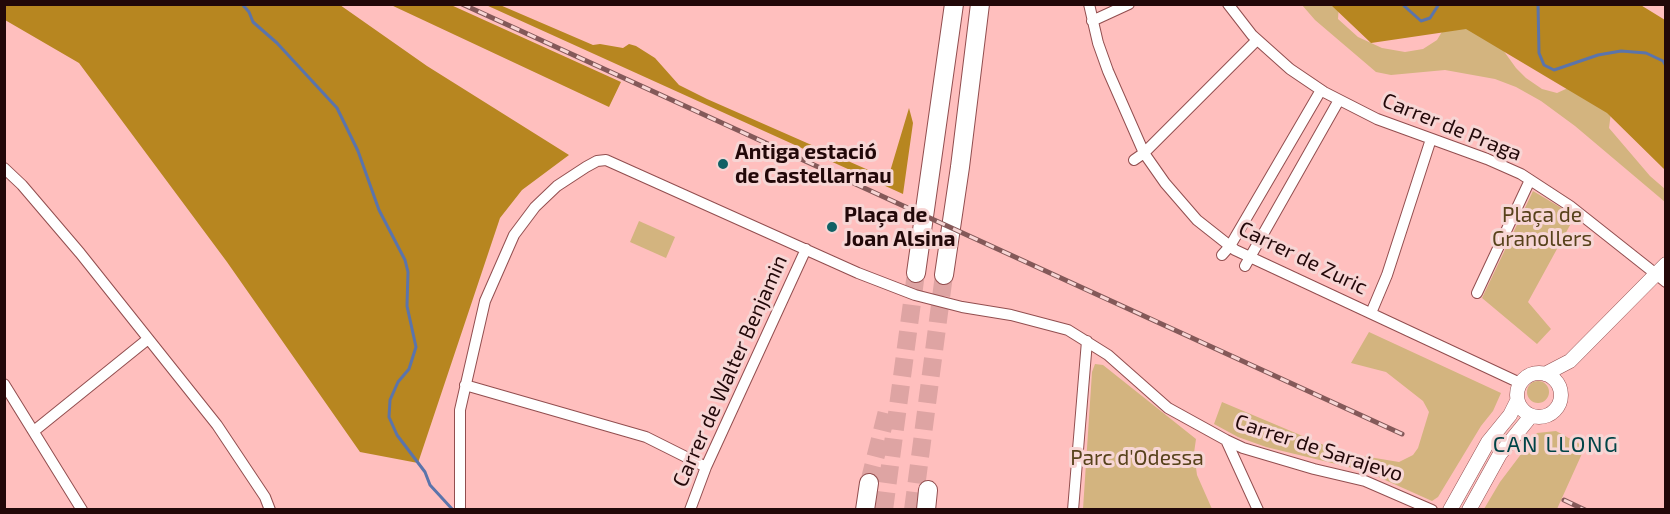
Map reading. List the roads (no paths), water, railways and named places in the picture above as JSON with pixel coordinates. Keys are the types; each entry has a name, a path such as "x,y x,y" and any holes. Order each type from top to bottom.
{"highway":[{"path":"916,273 954,4"},
{"path":"944,275 980,4"},
{"path":"865,510 869,483"},
{"path":"926,510 928,490"}],"street":[{"name":"Carrer de Zuric","path":"1089,4 1098,43 1118,98 1144,153 1165,183 1197,220 1247,261 1371,313 1520,383"},
{"path":"1092,21 1129,4"},
{"name":"Carrer de Praga","path":"1228,4 1257,40 1290,69 1321,90 1377,119 1487,159 1530,180 1570,206 1665,282"},
{"path":"1134,160 1144,153 1257,40"},
{"path":"1222,255 1230,246 1321,90"},
{"path":"1247,261 1339,99"},
{"path":"1371,313 1387,274 1431,140"},
{"name":"Carrer de Sarajevo","path":"465,386 485,301 513,235 544,197 596,162 606,160 858,273 915,295 962,307 1011,315 1068,330 1108,355 1168,408 1226,440 1243,448 1365,481 1432,510"},
{"path":"4,168 22,185 80,253 217,425 265,497 270,510"},
{"path":"1477,293 1530,180"},
{"name":"Carrer de Walter Benjamin","path":"690,510 706,467 806,249"},
{"path":"1450,510 1488,442 1510,415 1517,401 1517,388 1520,383 1531,374 1545,374 1570,361 1665,264"},
{"path":"34,431 148,339"},
{"path":"1073,510 1087,341"},
{"path":"1517,401 1531,416 1545,417 1556,409 1561,397 1562,378 1570,361"},
{"path":"1545,374 1555,380 1560,390"},
{"path":"4,384 82,510"},
{"path":"460,510 458,459 460,410 465,386 646,437 706,467"},
{"path":"1469,510 1500,454 1531,416"},
{"path":"1226,440 1258,510"}],"waterway":[{"path":"242,4 249,12 253,22 277,43 337,108 358,151 379,210 405,260 408,272 407,306 416,347 409,369 398,382 390,400 389,417 397,435 425,472 430,485 453,510"},
{"path":"1402,4 1421,21 1430,18 1439,4"},
{"path":"1538,4 1539,53 1544,65 1554,70 1598,55 1621,51 1646,53 1663,61 1666,66"}],"tunnel":[{"path":"884,510 916,273"},
{"path":"913,510 944,275"},
{"path":"869,483 887,411"}],"railway":[{"path":"462,4 1402,434"},
{"path":"1564,500 1585,510"}],"place":[{"name":"Antiga estació de Castellarnau","path":"723,164"},
{"name":"Plaça de Joan Alsina","path":"832,227"}],"district":[{"name":"CAN LLONG","path":"1556,445"}],"park label":[{"name":"Plaça de Granollers","path":"1542,227"},
{"name":"Parc d'Odessa","path":"1137,458"}]}
